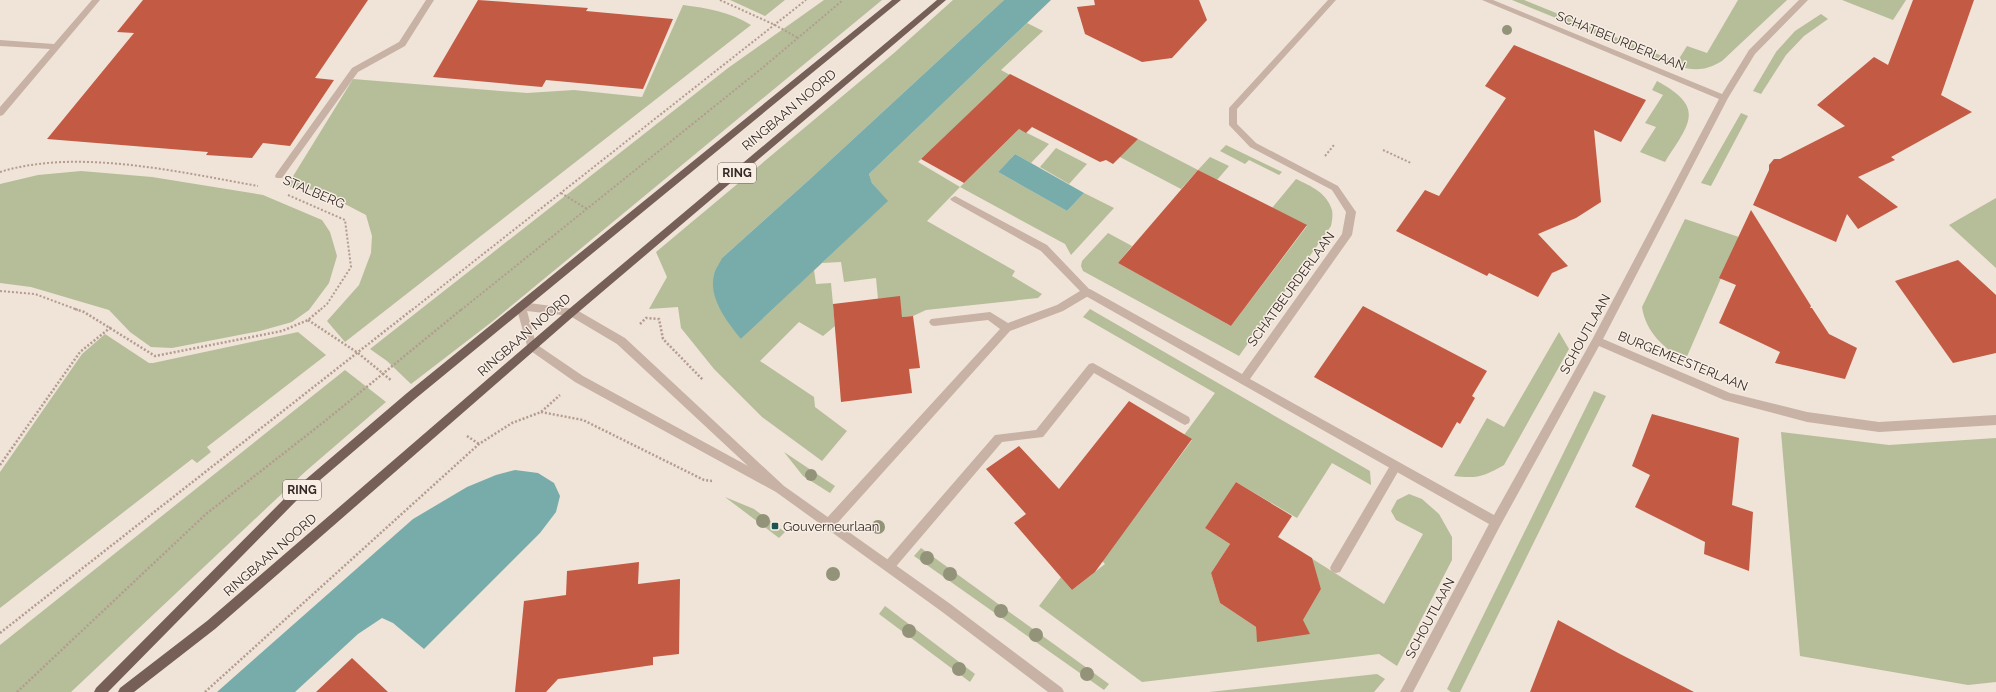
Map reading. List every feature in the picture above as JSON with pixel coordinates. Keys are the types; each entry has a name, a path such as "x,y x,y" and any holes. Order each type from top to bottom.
{"main road":[{"name":"RINGBAAN NOORD","path":"100,692 295,495 411,396 897,0"},
{"name":"RINGBAAN NOORD","path":"124,692 211,625 532,346 942,0"}],"street":[{"path":"0,112 96,0"},
{"name":"STALBERG","path":"279,176 355,70 402,44 430,0"},
{"name":"SCHATBEURDERLAAN","path":"1244,379 1347,235 1352,212 1335,188 1253,146 1233,125 1233,108 1332,0"},
{"name":"SCHATBEURDERLAAN","path":"1486,0 1724,98"},
{"name":"SCHOUTLAAN","path":"1406,692 1496,522 1597,341 1724,98 1752,52 1804,0"},
{"path":"0,42 56,47"},
{"path":"955,199 1044,248 1087,292 1244,379 1395,467 1496,522"},
{"path":"829,524 1007,328 1060,308 1087,292"},
{"path":"780,489 621,340 572,312 521,306 532,346 579,379 780,489 888,566 1058,692"},
{"path":"934,322 990,316 1007,328"},
{"name":"BURGEMEESTERLAAN","path":"1597,341 1728,397 1807,418 1879,427 1996,420"},
{"path":"888,566 999,438 1038,434 1093,367 1185,420"},
{"path":"1336,568 1395,467"}],"path":[{"path":"720,0 775,24 798,38"},
{"path":"0,633 806,0"},
{"path":"17,692 206,514 266,469 843,0"},
{"path":"1383,150 1411,163"},
{"name":"STALBERG","path":"0,172 20,165 61,160 152,168 262,186"},
{"name":"STALBERG","path":"0,291 35,294 84,312 155,356 282,331 308,320 327,304 351,267 345,220 282,193"},
{"path":"561,193 586,209"},
{"path":"308,320 358,353"},
{"path":"0,465 80,352 111,328"},
{"path":"205,692 479,444 512,423 541,412 583,420 704,480 719,482"}],"green space":[{"path":"730,0 785,0 765,16"},
{"path":"824,0 882,0 493,321 411,384 387,361 370,349 728,68"},
{"path":"953,0 1004,0 722,258 741,339 814,270 816,284 831,283 835,326 823,336 799,322 760,361 814,397 815,407 847,431 822,461 762,417 714,369 681,328 678,307 649,309 667,277 656,252 894,53"},
{"path":"1512,0 1524,0 1677,62 1687,46 1707,53 1738,0 1787,0 1722,61 1716,65 1699,69 1674,66"},
{"path":"1842,0 1906,0 1893,20"},
{"path":"683,5 718,11 751,25 345,342 327,321 359,285 371,253 372,236 366,215 320,191 287,186 353,79 527,93 574,90 642,97"},
{"path":"1821,14 1828,19 1804,36 1786,55 1761,94 1753,91 1776,52 1795,31"},
{"path":"1027,23 1043,31 1001,70 1010,75 918,162 960,187 927,221 1015,271 1012,276 1042,294 1038,298 926,310 913,316 902,317 899,297 878,299 876,278 844,282 841,262 822,263 887,201 872,183 869,174"},
{"path":"1657,81 1673,91 1683,100 1688,108 1689,117 1681,137 1665,162 1640,152 1656,127 1645,123 1663,95 1652,90"},
{"path":"1741,113 1748,116 1711,186 1701,183"},
{"path":"1019,129 1049,144 1031,163 1015,154 998,172 1067,211 1084,193 1114,208 1071,255 1065,244 960,187"},
{"path":"1138,139 1198,170 1181,189 1116,155"},
{"path":"1226,145 1282,172 1279,175 1249,160 1245,164 1220,151"},
{"path":"1056,148 1087,164 1069,184 1040,167"},
{"path":"1210,157 1229,166 1217,180 1198,170"},
{"path":"81,171 152,177 263,195 322,220 330,232 337,256 329,283 309,310 292,322 260,331 172,348 151,347 130,332 109,310 31,287 0,283 0,184 38,175"},
{"path":"1296,179 1313,187 1330,204 1332,210 1331,226 1239,356 1083,271 1081,266 1082,261 1108,233 1132,246 1118,263 1231,326 1307,226 1272,208"},
{"path":"1996,198 1996,268 1949,225"},
{"path":"1685,219 1739,237 1685,361 1670,351 1657,339 1647,325 1642,307"},
{"path":"1090,309 1370,471 1371,485 1332,463 1297,518 1236,482 1205,528 1230,544 1211,573 1220,603 1256,627 1257,637 1303,620 1321,589 1311,558 1384,604 1423,534 1396,520 1391,511 1397,500 1409,494 1422,499 1439,514 1452,537 1452,560 1397,666 1379,654 1142,682 1039,606 1061,577 1072,590 1105,564 1094,552 1123,533 1192,440 1184,435 1215,393 1083,317"},
{"path":"298,332 326,355 207,447 211,452 197,463 192,459 0,608 0,472 82,354 105,334 149,363 153,363"},
{"path":"1559,332 1569,349 1504,465 1480,476 1454,476 1487,418 1504,427"},
{"path":"345,370 386,402 306,471 71,692 0,692 0,645"},
{"path":"1594,391 1606,396 1460,692 1451,692 1447,689"},
{"path":"1781,432 1889,445 1996,438 1996,682 1968,685 1800,656"},
{"path":"784,452 835,486 830,493 803,476"},
{"path":"725,497 754,509 785,532 779,538"},
{"path":"921,548 1109,684 1104,690 914,556"},
{"path":"885,606 975,674 970,682 879,614"},
{"path":"1377,674 1385,679 1374,692 1209,692"}],"water":[{"path":"1004,0 1051,0 869,174 872,183 888,201 741,339 725,318 716,301 713,284 714,275 722,258"},
{"path":"1015,154 1084,193 1067,211 998,172"},
{"path":"515,470 538,473 554,483 560,496 556,512 540,533 424,649 393,623 382,618 358,634 295,692 217,692 413,519 467,487 496,475"}],"building":[{"path":"143,0 368,0 315,78 334,80 290,146 263,143 252,158 206,155 208,152 47,139 134,33 117,32"},
{"path":"478,0 588,8 586,11 673,19 643,89 546,80 542,87 433,77"},
{"path":"1094,0 1199,0 1207,20 1172,58 1142,62 1085,34 1077,7 1095,5"},
{"path":"1913,0 1974,0 1941,95 1972,112 1891,157 1895,160 1858,177 1898,207 1858,229 1847,214 1836,242 1753,205 1769,170 1769,165 1774,159 1780,159 1845,126 1817,105 1874,57 1888,65"},
{"path":"1514,45 1646,100 1621,142 1594,130 1601,202 1576,218 1538,234 1568,266 1552,273 1538,297 1489,273 1487,276 1396,231 1425,190 1439,196 1506,98 1485,86"},
{"path":"1010,74 1138,139 1113,164 1106,160 1100,162 1032,127 1026,133 1019,129 964,183 921,159"},
{"path":"1198,170 1307,225 1231,326 1118,263"},
{"path":"1751,210 1811,306 1810,308 1812,308 1829,334 1857,348 1845,379 1775,363 1780,352 1719,323 1736,285 1719,278"},
{"path":"1958,260 1996,295 1996,353 1953,363 1895,281"},
{"path":"900,296 902,317 913,316 920,368 909,369 912,393 841,402 833,304"},
{"path":"1363,306 1487,371 1472,396 1475,398 1460,424 1457,422 1442,448 1314,377"},
{"path":"1129,401 1192,439 1095,572 1072,590 1014,523 1026,514 986,469 1019,446 1059,489"},
{"path":"1652,414 1739,438 1732,505 1753,512 1749,571 1704,554 1705,542 1635,507 1650,475 1632,466"},
{"path":"1236,482 1292,516 1278,537 1312,558 1321,589 1303,620 1310,634 1257,642 1256,627 1220,603 1211,573 1230,544 1205,528"},
{"path":"639,562 638,584 680,579 679,654 653,657 653,665 558,679 546,692 515,692 524,601 566,595 567,571"},
{"path":"1558,620 1620,654 1694,692 1530,692"},
{"path":"352,658 388,692 316,692"}],"place":[{"name":"Gouverneurlaan","path":"775,526"}]}
